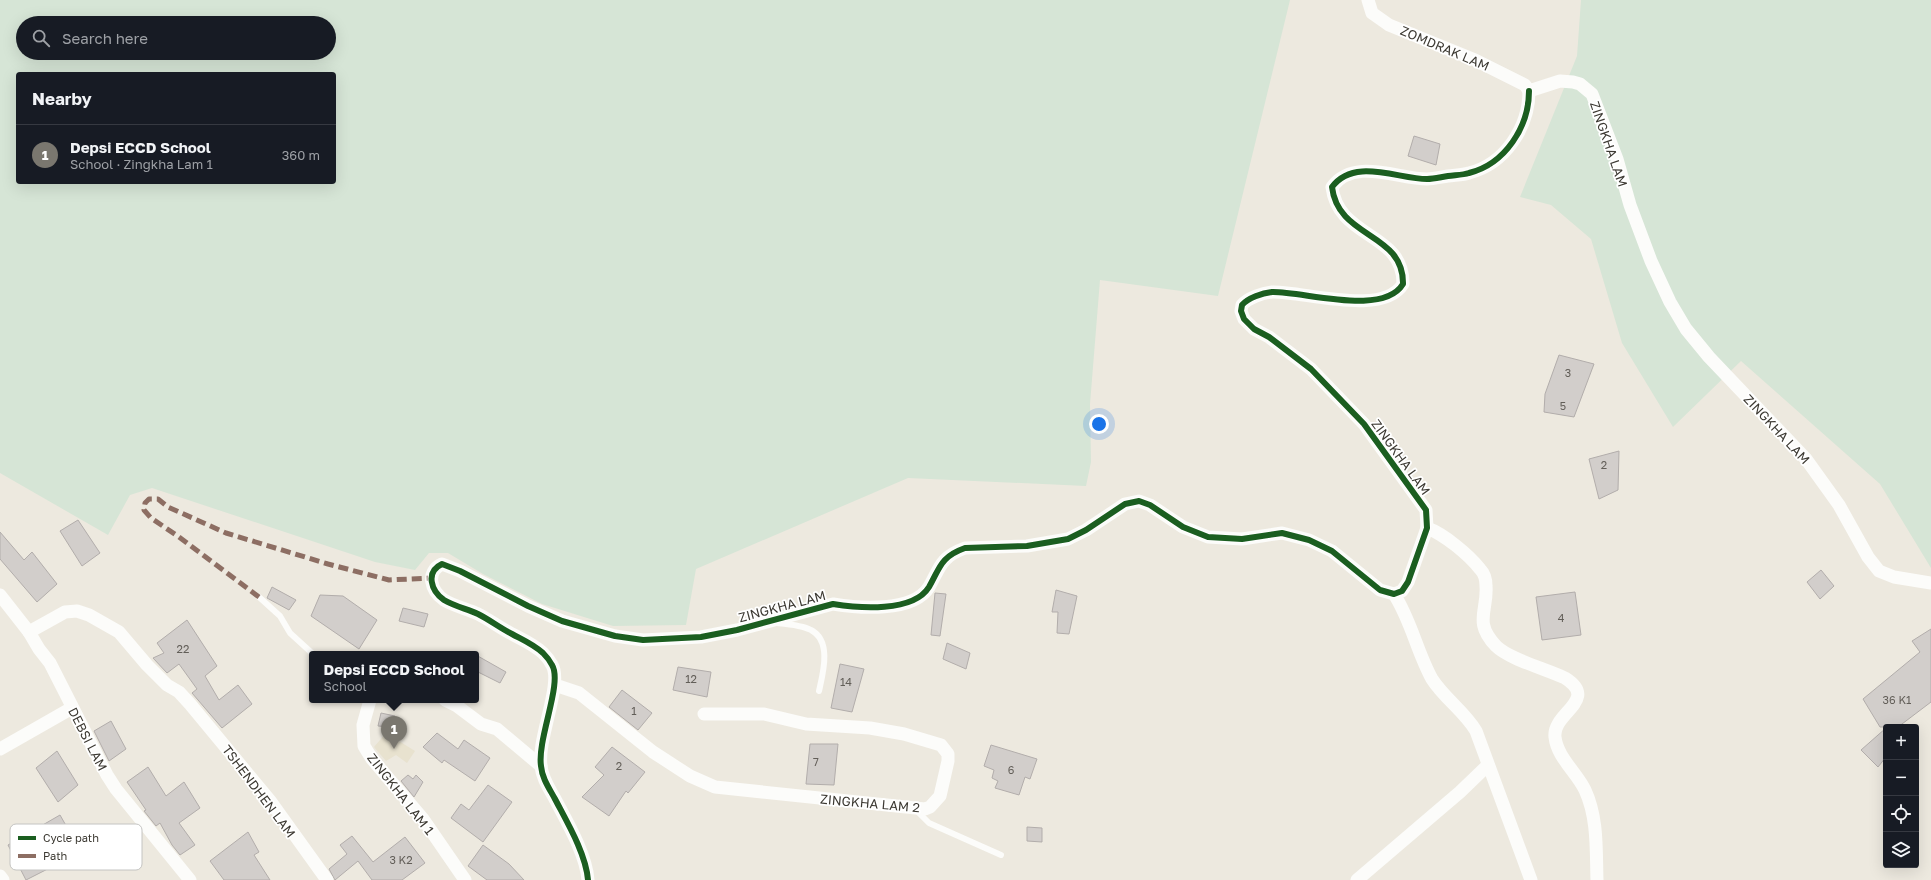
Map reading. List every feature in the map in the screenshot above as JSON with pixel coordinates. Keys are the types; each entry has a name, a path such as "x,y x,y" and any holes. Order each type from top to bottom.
{"street":[{"name":"ZOMDRAK LAM","path":"1368,0 1372,13 1389,25 1475,60 1525,85 1529,91"},
{"name":"ZINGKHA LAM","path":"588,880 583,857 546,783 541,766 540,752 555,685 553,665 543,653 530,643 480,615 444,600 431,583 430,578 436,567 442,564 454,569 528,606 562,621 615,636 643,640 701,637 738,630 833,604 845,606 881,607 898,605 915,600 928,588 937,569 944,560 957,551 964,548 1027,546 1068,539 1086,530 1125,504 1139,501 1150,505 1183,527 1208,537 1242,539 1282,533 1309,540 1332,551 1380,590 1394,594 1402,591 1408,582 1427,528 1426,510 1421,501 1364,424 1311,369 1269,337 1254,329 1244,319 1241,311 1242,305 1254,297 1272,292 1334,300 1376,299 1395,292 1403,284 1402,267 1398,260 1386,246 1341,214 1333,198 1332,187 1343,177 1364,172 1433,179 1470,173 1482,168 1496,161 1509,149 1518,133 1529,101 1529,91 1560,81 1580,84 1592,94 1617,159 1630,205 1651,261 1670,302 1686,329 1710,357 1806,459 1839,505 1873,565 1879,571 1894,577 1931,583"},
{"path":"1427,528 1443,536 1482,570 1486,586 1482,621 1487,634 1495,645 1508,654 1565,678 1573,683 1577,688 1578,694 1576,700 1556,726 1555,738 1562,754 1584,788 1590,804 1595,829 1597,880"},
{"path":"1394,594 1408,619 1422,658 1432,679 1442,693 1469,720 1476,731 1531,880"},
{"name":"DEBSI LAM","path":"0,595 29,632 39,649 50,663 97,758 116,788 190,880"},
{"name":"TSHENDHEN LAM","path":"29,632 65,612 77,611 89,615 119,632 147,665 167,685 179,692 190,704 271,802 327,880"},
{"name":"ZINGKHA LAM 2","path":"555,685 578,693 653,752 690,776 715,787 915,809 925,809 930,807 940,796 948,761 948,754 941,745 904,734 870,728 806,724 764,714 704,714"},
{"name":"ZINGKHA LAM 1","path":"369,703 364,725 364,746 372,759 423,819 465,880"},
{"path":"452,703 458,706 481,724 498,729 541,766"},
{"path":"0,749 72,708"},
{"path":"1357,880 1460,792 1488,765"},
{"path":"0,876 3,880"}],"lane":[{"path":"259,597 280,616 290,633 310,651"},
{"path":"768,621 812,630 821,640 824,664 819,691"},
{"path":"915,809 928,823 1001,855"}],"shaded area":[{"path":"386,733 415,751 407,763 396,755 386,761 374,747"}],"green space":[{"path":"0,0 1290,0 1218,296 1100,280 1090,404 1091,462 1086,486 908,478 696,569 686,625 613,626 542,604 483,574 448,553 429,553 415,570 375,562 152,488 130,495 108,535 0,473"},
{"path":"1581,0 1931,0 1931,568 1880,484 1741,361 1673,427 1622,343 1591,239 1551,205 1520,197 1577,56"}],"building":[{"path":"1414,136 1440,144 1436,165 1408,156"},
{"path":"1559,355 1594,364 1574,417 1544,412 1545,394"},
{"path":"1619,451 1618,490 1599,499 1589,459"},
{"path":"78,520 100,553 82,566 60,531"},
{"path":"0,532 24,560 32,552 57,584 37,602 0,559"},
{"path":"1821,570 1834,586 1820,599 1807,582"},
{"path":"272,587 296,600 289,610 267,598"},
{"path":"1056,590 1077,596 1069,634 1057,633 1058,612 1052,612"},
{"path":"1575,592 1581,635 1542,640 1536,597"},
{"path":"935,593 946,594 940,636 931,635"},
{"path":"320,595 343,596 377,620 359,649 311,616"},
{"path":"403,608 428,614 424,627 399,621"},
{"path":"187,620 217,666 205,676 219,700 238,685 252,704 222,728 192,693 197,689 179,664 167,673 153,658 164,653 157,643"},
{"path":"1931,629 1931,702 1902,724 1883,724 1883,727 1880,727 1863,699 1920,652 1912,641"},
{"path":"947,643 970,653 966,669 943,659"},
{"path":"479,657 506,672 500,683 479,672"},
{"path":"840,664 864,669 852,712 831,708"},
{"path":"678,667 711,672 707,697 673,690"},
{"path":"622,690 652,713 638,730 609,707"},
{"path":"381,713 395,716 392,727 378,726"},
{"path":"111,721 126,749 109,761 94,731"},
{"path":"1883,731 1883,761 1878,767 1861,750"},
{"path":"437,733 458,749 464,740 490,758 475,781 444,760 442,763 423,747"},
{"path":"810,744 838,744 834,785 806,784"},
{"path":"991,745 1037,759 1030,779 1025,777 1019,795 995,788 998,781 992,778 994,770 984,766"},
{"path":"612,747 645,772 628,793 626,791 609,816 582,797 604,775 595,767"},
{"path":"57,751 78,785 58,802 36,768"},
{"path":"148,767 166,796 184,782 200,808 179,823 195,845 180,855 172,845 160,823 156,826 144,811 146,810 127,782"},
{"path":"408,775 413,779 416,775 423,782 414,797 401,781"},
{"path":"488,785 512,802 483,842 451,818 461,804 469,810"},
{"path":"60,815 65,824 44,824"},
{"path":"1027,827 1042,828 1042,842 1027,841"},
{"path":"248,832 259,852 254,855 270,880 224,880 210,861"},
{"path":"352,836 373,862 405,837 425,863 402,880 372,880 358,861 335,880 329,869 347,854 340,845"},
{"path":"483,845 509,864 524,880 487,880 468,866"},
{"path":"21,870 46,870 26,880"}],"marked path":[{"path":"259,597 151,518 144,510 145,503 149,499 158,499 168,507 226,533 328,564 389,580 430,578"}],"cycle path":[{"path":"588,880 580,849 546,783 541,766 543,741 554,685 555,673 552,665 543,653 532,645 478,614 456,606 439,596 433,587 432,582 433,572 437,567 442,564 460,571 528,606 562,621 615,636 643,640 701,637 737,630 833,604 856,607 884,607 911,601 921,595 929,587 942,564 950,555 957,551 965,548 1027,546 1068,539 1086,530 1125,504 1139,501 1150,505 1183,527 1208,537 1242,539 1282,533 1309,540 1332,551 1380,590 1394,594 1402,591 1408,582 1427,528 1426,510 1364,424 1311,369 1269,337 1254,329 1244,319 1241,311 1242,305 1256,296 1272,292 1361,301 1378,299 1393,294 1403,284 1400,267 1393,254 1383,244 1357,227 1346,217 1337,204 1332,187 1341,178 1352,173 1364,171 1432,179 1469,173 1482,168 1504,153 1520,130 1525,118 1529,91"}],"place":[{"name":"Depsi ECCD School","path":"394,749"}]}
